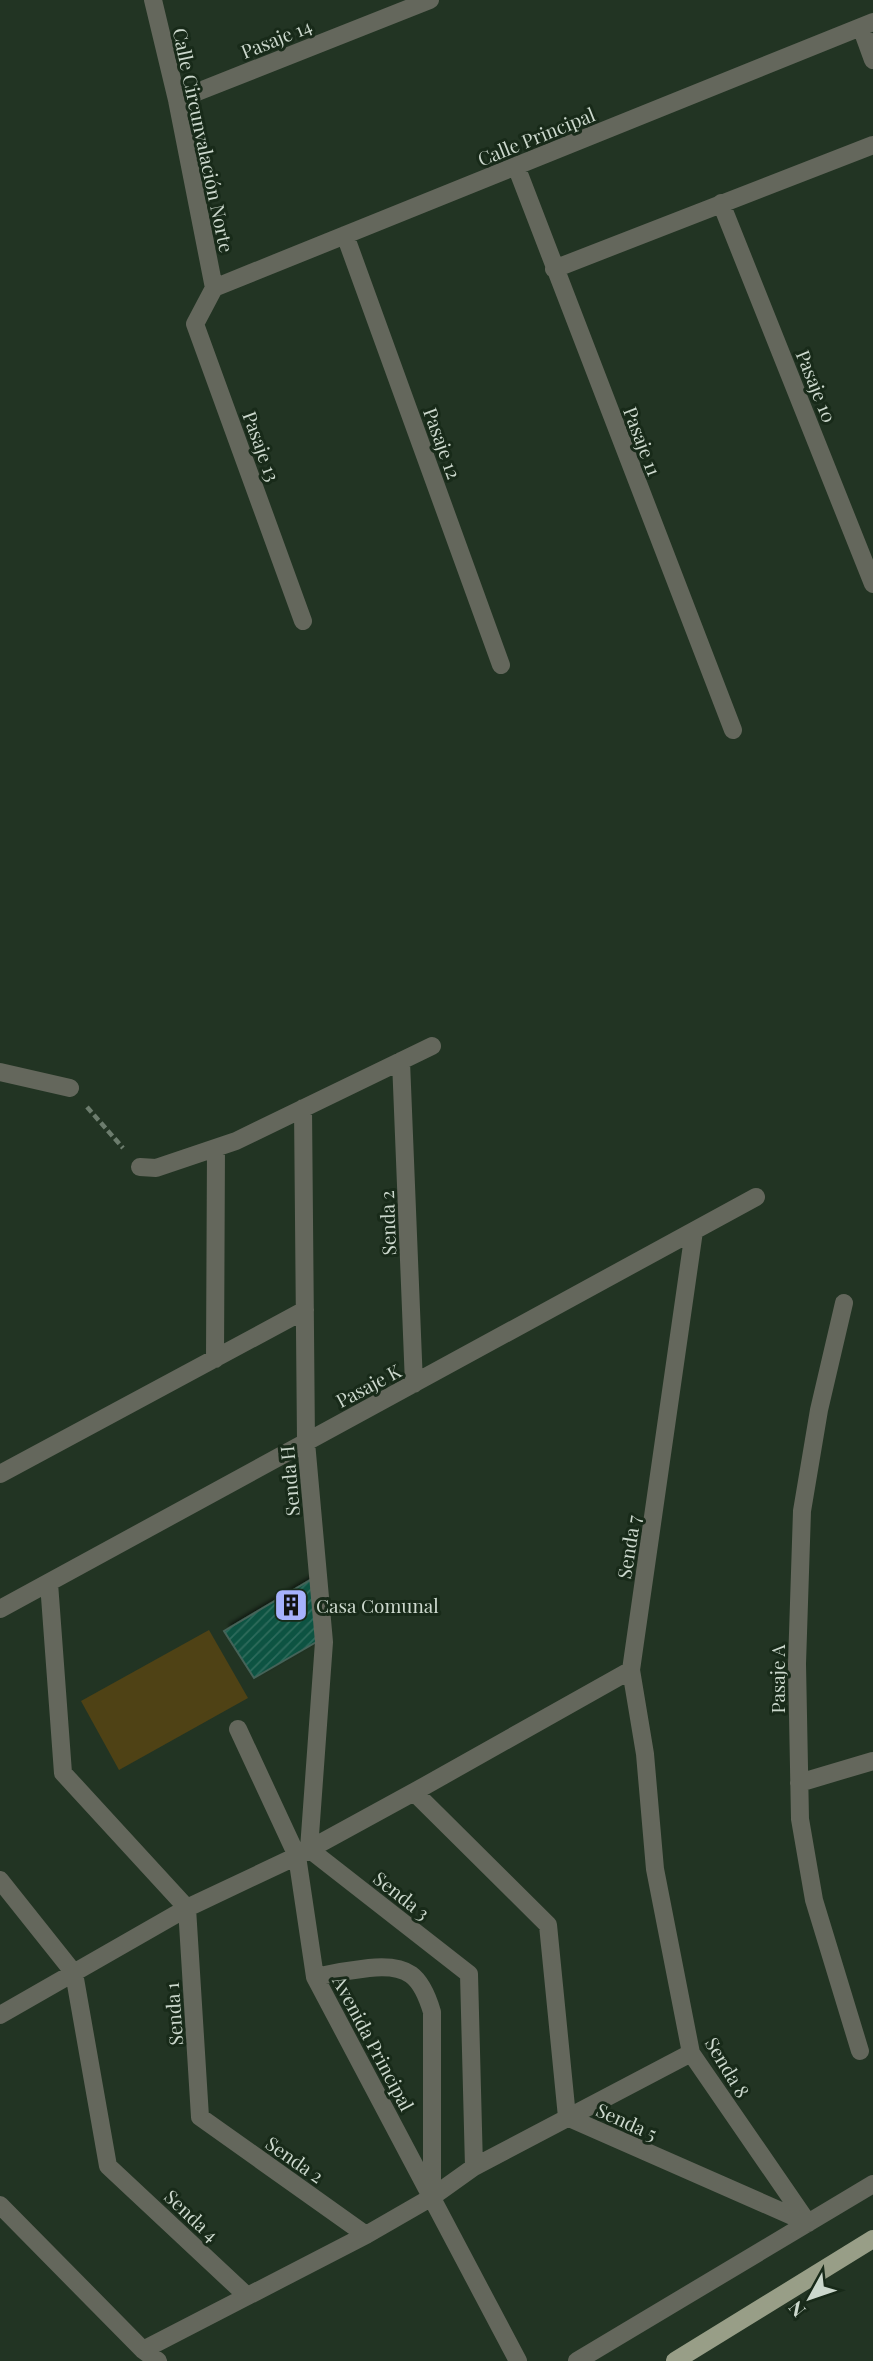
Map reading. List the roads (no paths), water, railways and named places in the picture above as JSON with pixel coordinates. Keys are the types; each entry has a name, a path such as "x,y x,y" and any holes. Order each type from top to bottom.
{"main road":[{"path":"675,2361 873,2239"}],"street":[{"name":"Calle Circunvalación Norte","path":"153,0 177,100 214,288"},
{"name":"Pasaje 14","path":"177,100 430,0"},
{"path":"867,24 873,60"},
{"name":"Calle Principal","path":"214,288 867,24"},
{"path":"554,269 873,145"},
{"name":"Pasaje 11","path":"516,166 733,730"},
{"name":"Pasaje 10","path":"722,203 873,584"},
{"name":"Pasaje 12","path":"345,235 501,665"},
{"name":"Pasaje 13","path":"214,288 195,324 303,621"},
{"path":"140,1167 156,1168 236,1141 432,1046"},
{"name":"Senda 2","path":"401,1061 414,1384"},
{"path":"0,1072 70,1088"},
{"name":"Senda H","path":"303,1108 306,1442 324,1642 303,1853"},
{"path":"215,1359 216,1148"},
{"name":"Pasaje K","path":"0,1609 756,1197"},
{"name":"Senda 7","path":"655,1869 645,1754 631,1670 694,1231"},
{"name":"Pasaje A","path":"844,1303 819,1410 802,1511 797,1664 799,1783 800,1819 814,1900 860,2052"},
{"path":"0,1474 305,1310"},
{"path":"49,1583 63,1773 187,1908"},
{"path":"0,2015 187,1908 303,1853 631,1670"},
{"name":"Avenida Principal","path":"238,1729 303,1853 315,1977 518,2361"},
{"path":"799,1783 873,1761"},
{"name":"Senda 5","path":"414,1792 548,1925 567,2117 808,2223"},
{"name":"Senda 3","path":"303,1853 470,1974 474,2167"},
{"name":"Senda 8","path":"655,1869 691,2053 808,2223"},
{"path":"0,1880 74,1973"},
{"name":"Senda 1","path":"187,1908 200,2117"},
{"path":"315,1977 340,1971 389,1966 404,1970 418,1979 426,1993 432,2012 432,2197"},
{"name":"Senda 4","path":"74,1973 108,2166 246,2295"},
{"path":"143,2350 366,2235 432,2197 474,2167 691,2053"},
{"name":"Senda 2","path":"200,2117 366,2235"},
{"path":"577,2361 873,2184"},
{"path":"0,2205 143,2350 158,2361"}],"place":[{"name":"Casa Comunal","path":"291,1605"}]}
